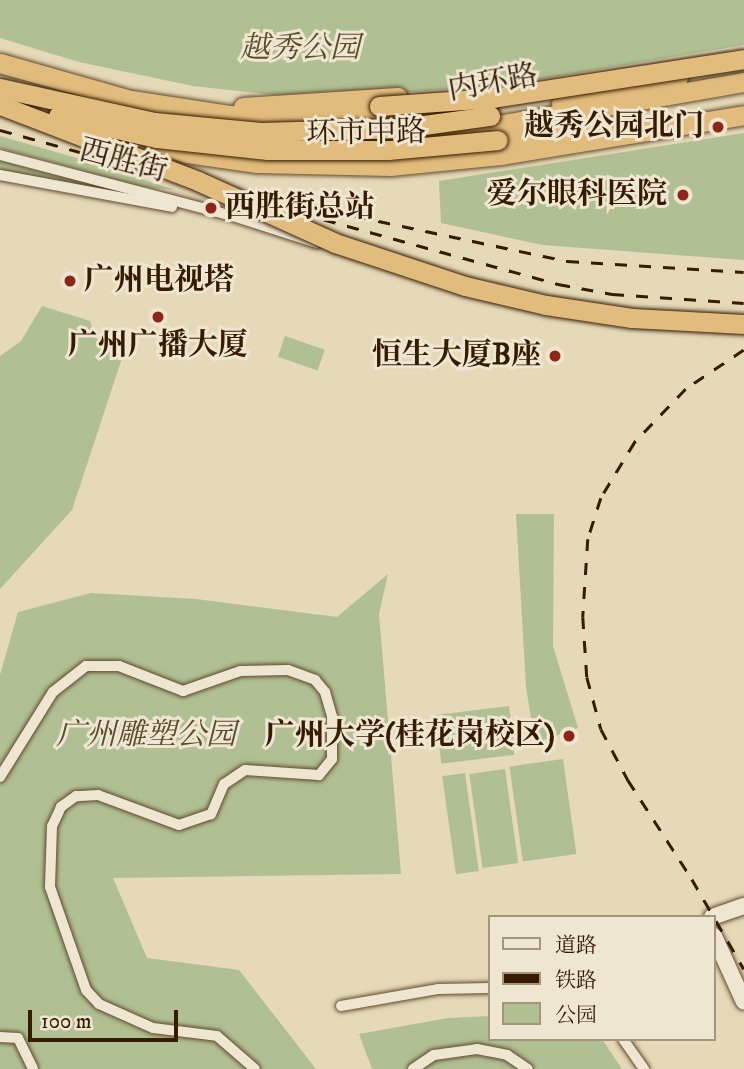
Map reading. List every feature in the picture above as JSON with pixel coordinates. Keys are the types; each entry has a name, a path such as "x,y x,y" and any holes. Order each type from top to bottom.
{"highway":[{"path":"186,110 446,93 661,64 708,68 744,60"},
{"path":"0,63 91,90 186,110 379,106 493,98 744,60"},
{"name":"内环路","path":"0,88 154,122 261,132 337,132 490,116 744,60"},
{"name":"环市中路","path":"0,82 34,100 103,113 134,134 187,153 290,165 417,164 744,115"},
{"path":"103,113 206,137 344,144 478,131 744,82"},
{"name":"内环路","path":"0,100 157,138 267,150 389,150 498,140 744,92"},
{"path":"0,100 34,100 187,153"},
{"path":"0,100 198,181 335,243 465,286 546,305 632,318 744,324"},
{"path":"498,140 744,105"}],"street":[{"name":"西胜街","path":"0,155 233,216 435,285"},
{"name":"西胜街","path":"0,175 233,216"},
{"path":"0,777 53,692 86,666 119,666 183,691 240,671 288,670 315,680 325,692 332,717 332,759 319,775 245,770 224,784 211,814 179,825 97,795 76,796 61,807 52,826 50,887 86,990 99,1004 153,1028 217,1035 255,1069"},
{"path":"716,916 744,906"},
{"path":"716,940 744,1002"},
{"path":"341,1006 438,989 489,988"},
{"path":"0,1037 18,1038 33,1069"},
{"path":"624,1041 645,1069"},
{"path":"413,1069 434,1055 477,1049 507,1055 528,1069"}],"green space":[{"name":"越秀公园","path":"0,0 744,0 744,45 506,85 310,99 193,86 79,62 0,38"},
{"path":"744,133 744,260 542,245 441,223 439,181"},
{"path":"0,136 175,190 143,187 0,148"},
{"path":"0,158 141,197 0,172"},
{"path":"42,306 90,321 95,338 124,352 72,510 0,589 0,356 21,341"},
{"path":"285,336 325,350 318,370 278,357"},
{"path":"516,514 554,514 553,646 578,728 535,743 526,687"},
{"name":"广州雕塑公园","path":"388,574 379,614 401,874 113,878 147,958 239,970 316,1069 0,1069 0,675 18,612 91,593 196,599 337,617"},
{"path":"509,706 515,755 442,764 436,715"},
{"path":"563,759 576,854 523,862 510,767"},
{"path":"505,769 518,863 483,868 469,774"},
{"path":"465,773 479,871 456,874 442,776"},
{"path":"489,1016 489,1041 603,1041 622,1069 372,1069 359,1034 448,1018"}],"railway":[{"path":"0,130 558,284 612,294 744,303"},
{"path":"308,206 567,261 744,272"},
{"path":"713,915 628,780 601,729 587,677 583,617 588,539 601,498 635,442 686,389 744,350"},
{"path":"716,921 744,969"}],"place":[{"name":"越秀公园北门","path":"718,127"},
{"name":"爱尔眼科医院","path":"683,195"},
{"name":"西胜街总站","path":"211,208"},
{"name":"广州电视塔","path":"70,281"},
{"name":"广州广播大厦","path":"158,317"},
{"name":"恒生大厦B座","path":"555,356"},
{"name":"广州大学(桂花岗校区)","path":"569,736"}]}
